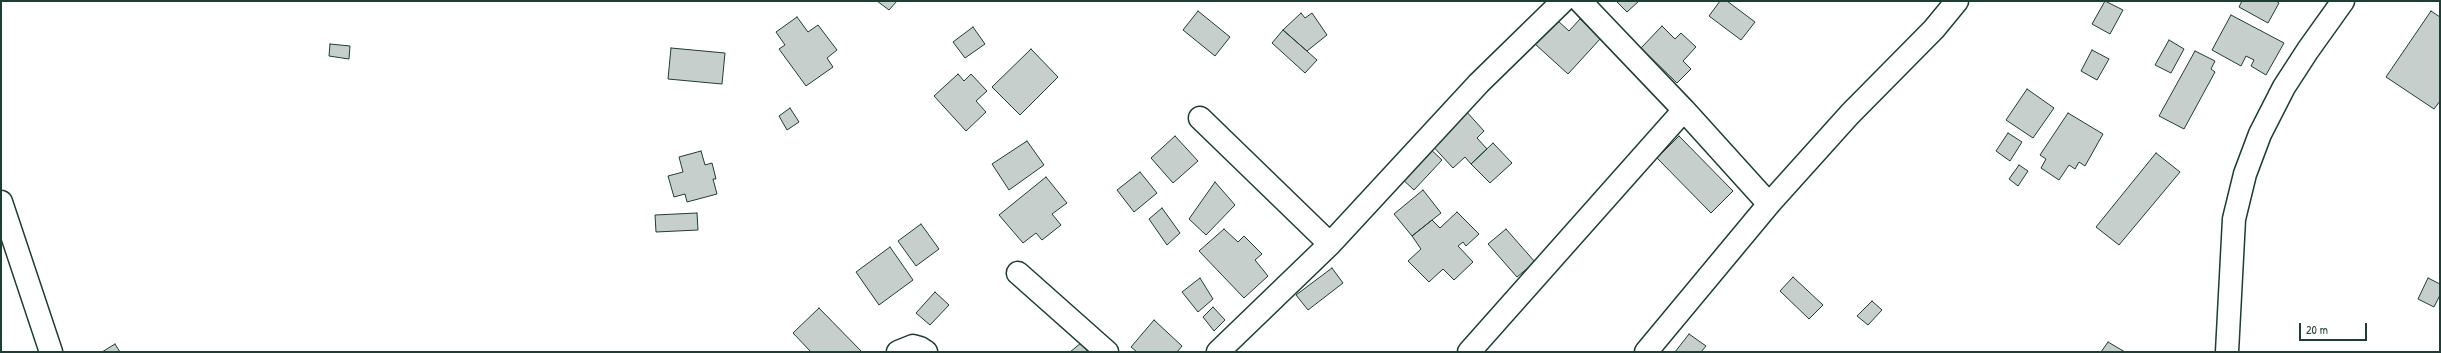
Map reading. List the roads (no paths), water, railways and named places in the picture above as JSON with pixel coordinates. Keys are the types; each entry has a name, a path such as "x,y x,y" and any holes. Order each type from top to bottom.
{"street":[{"path":"1218,352 1330,244 1479,83 1563,1"},
{"path":"1580,1 1684,110 1769,204"},
{"path":"1646,352 1769,204 1850,114 1934,29 1957,1"},
{"path":"2227,352 2234,219 2245,174 2260,134 2284,87 2343,1"},
{"path":"1469,352 1684,110"},
{"path":"1200,118 1330,244"},
{"path":"1,202 51,352"},
{"path":"1018,273 1107,352"},
{"path":"898,352 913,346 926,352"}]}
